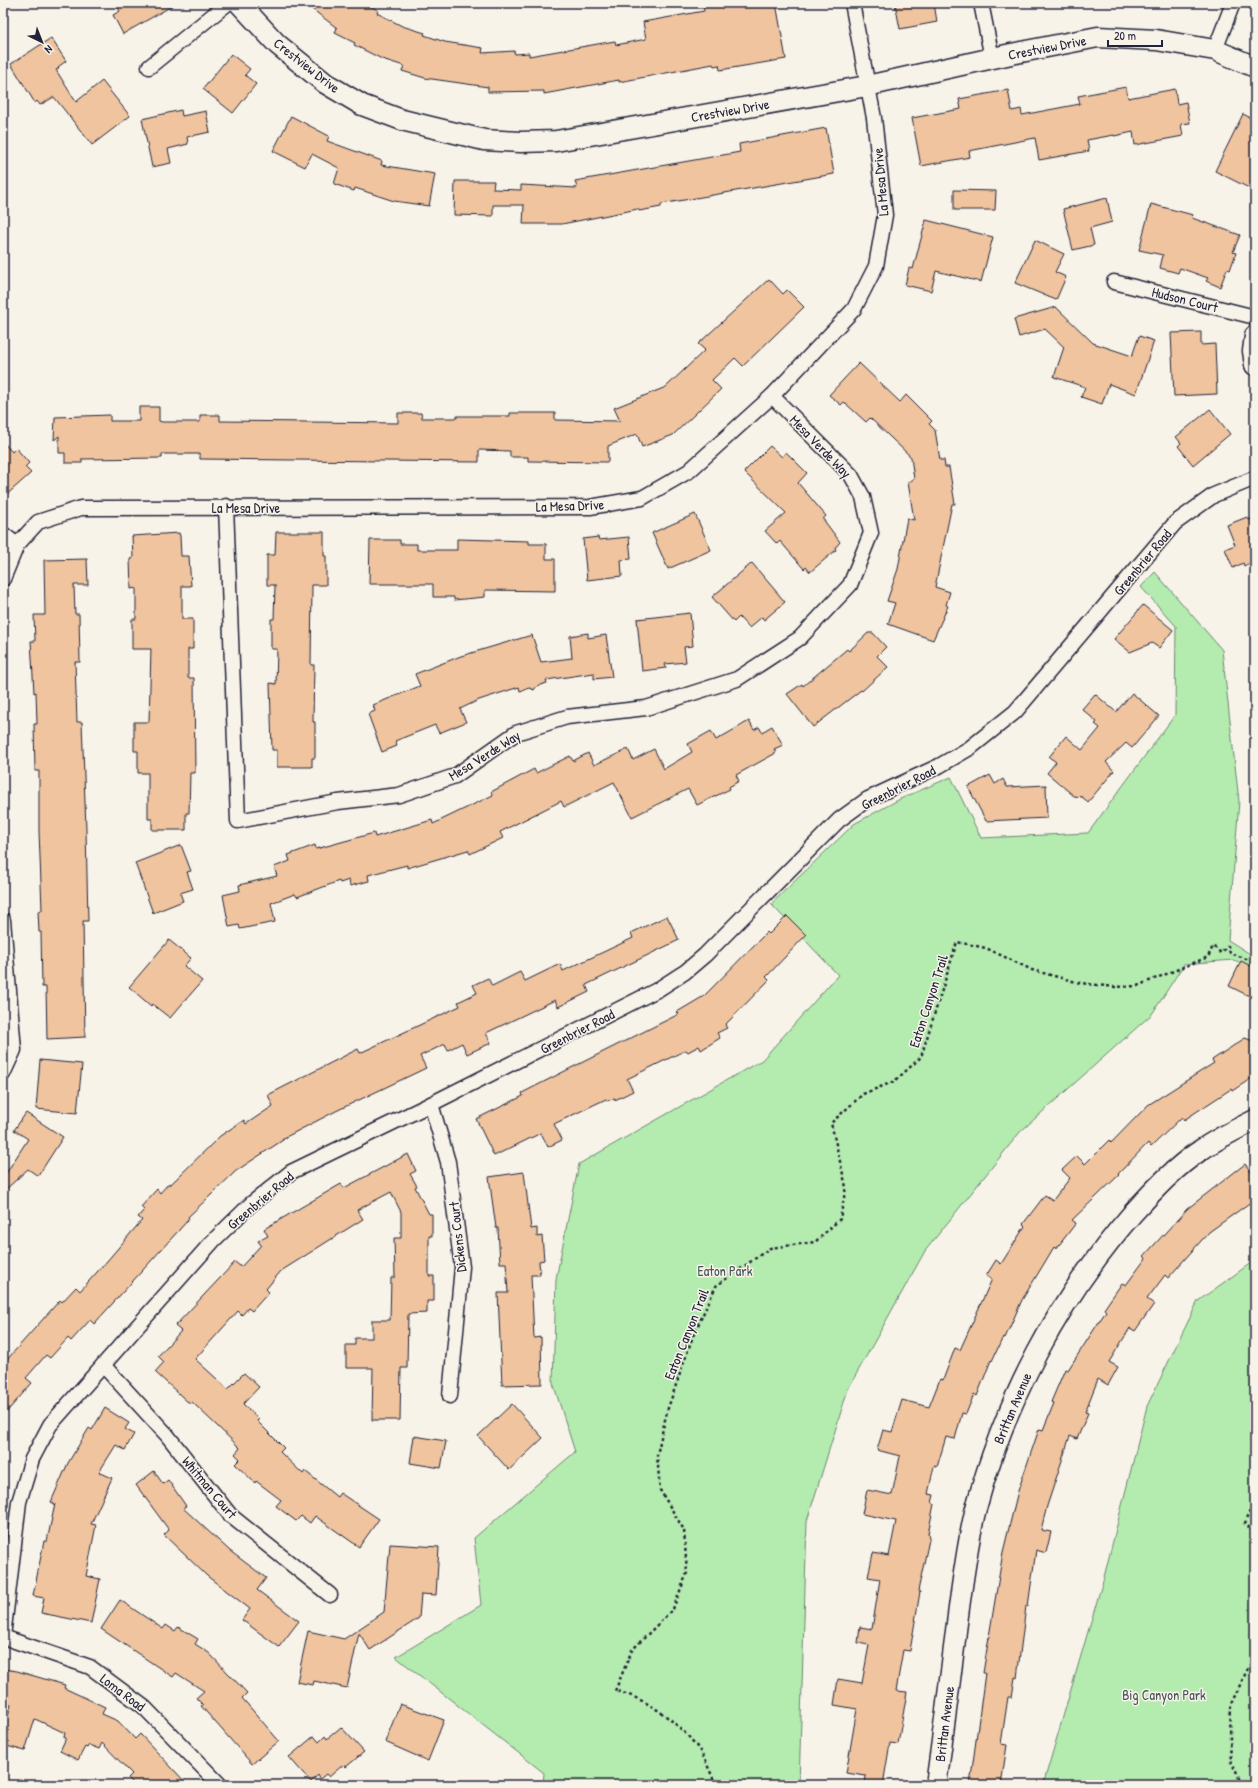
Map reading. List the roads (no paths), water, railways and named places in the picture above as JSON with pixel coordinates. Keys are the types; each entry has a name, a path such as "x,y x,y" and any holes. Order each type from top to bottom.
{"main road":[{"name":"Crestview Drive","path":"239,3 277,44 325,83 362,105 402,120 484,140 520,142 556,141 867,86 992,58 1098,37 1156,40 1215,50 1255,67"},
{"path":"1255,336 1253,350 1255,365"},
{"name":"Brittan Avenue","path":"936,1785 964,1575 975,1514 996,1443 1023,1379 1062,1310 1092,1263 1145,1199 1179,1167 1200,1150 1255,1120"}],"street":[{"path":"149,67 228,3"},
{"name":"La Mesa Drive","path":"3,579 17,546 38,522 81,508 226,506 590,507 642,498 689,471 772,396 854,309 876,266 885,215 874,118 852,3"},
{"path":"981,3 992,58"},
{"path":"1215,50 1233,3"},
{"name":"Hudson Court","path":"1114,282 1255,317"},
{"name":"Mesa Verde Way","path":"226,506 238,821 323,804 399,795 455,776 516,733 567,717 646,708 737,679 800,638 850,585 872,533 863,497 851,475 772,396"},
{"name":"Greenbrier Road","path":"3,1637 19,1502 32,1459 50,1425 214,1241 251,1204 291,1172 431,1104 657,990 685,972 705,955 839,820 868,799 939,766 970,748 1015,712 1175,522 1214,495 1255,478"},
{"path":"3,534 17,546"},
{"path":"3,920 14,1050 3,1074"},
{"name":"Dickens Court","path":"431,1104 448,1162 462,1267 450,1396"},
{"name":"Whitman Court","path":"103,1365 167,1435 231,1516 330,1595"},
{"name":"Loma Road","path":"3,1637 90,1667 144,1707 220,1785"}],"park label":[{"name":"Eaton Park","path":"725,1270"},
{"name":"Big Canyon Park","path":"1164,1694"}]}
